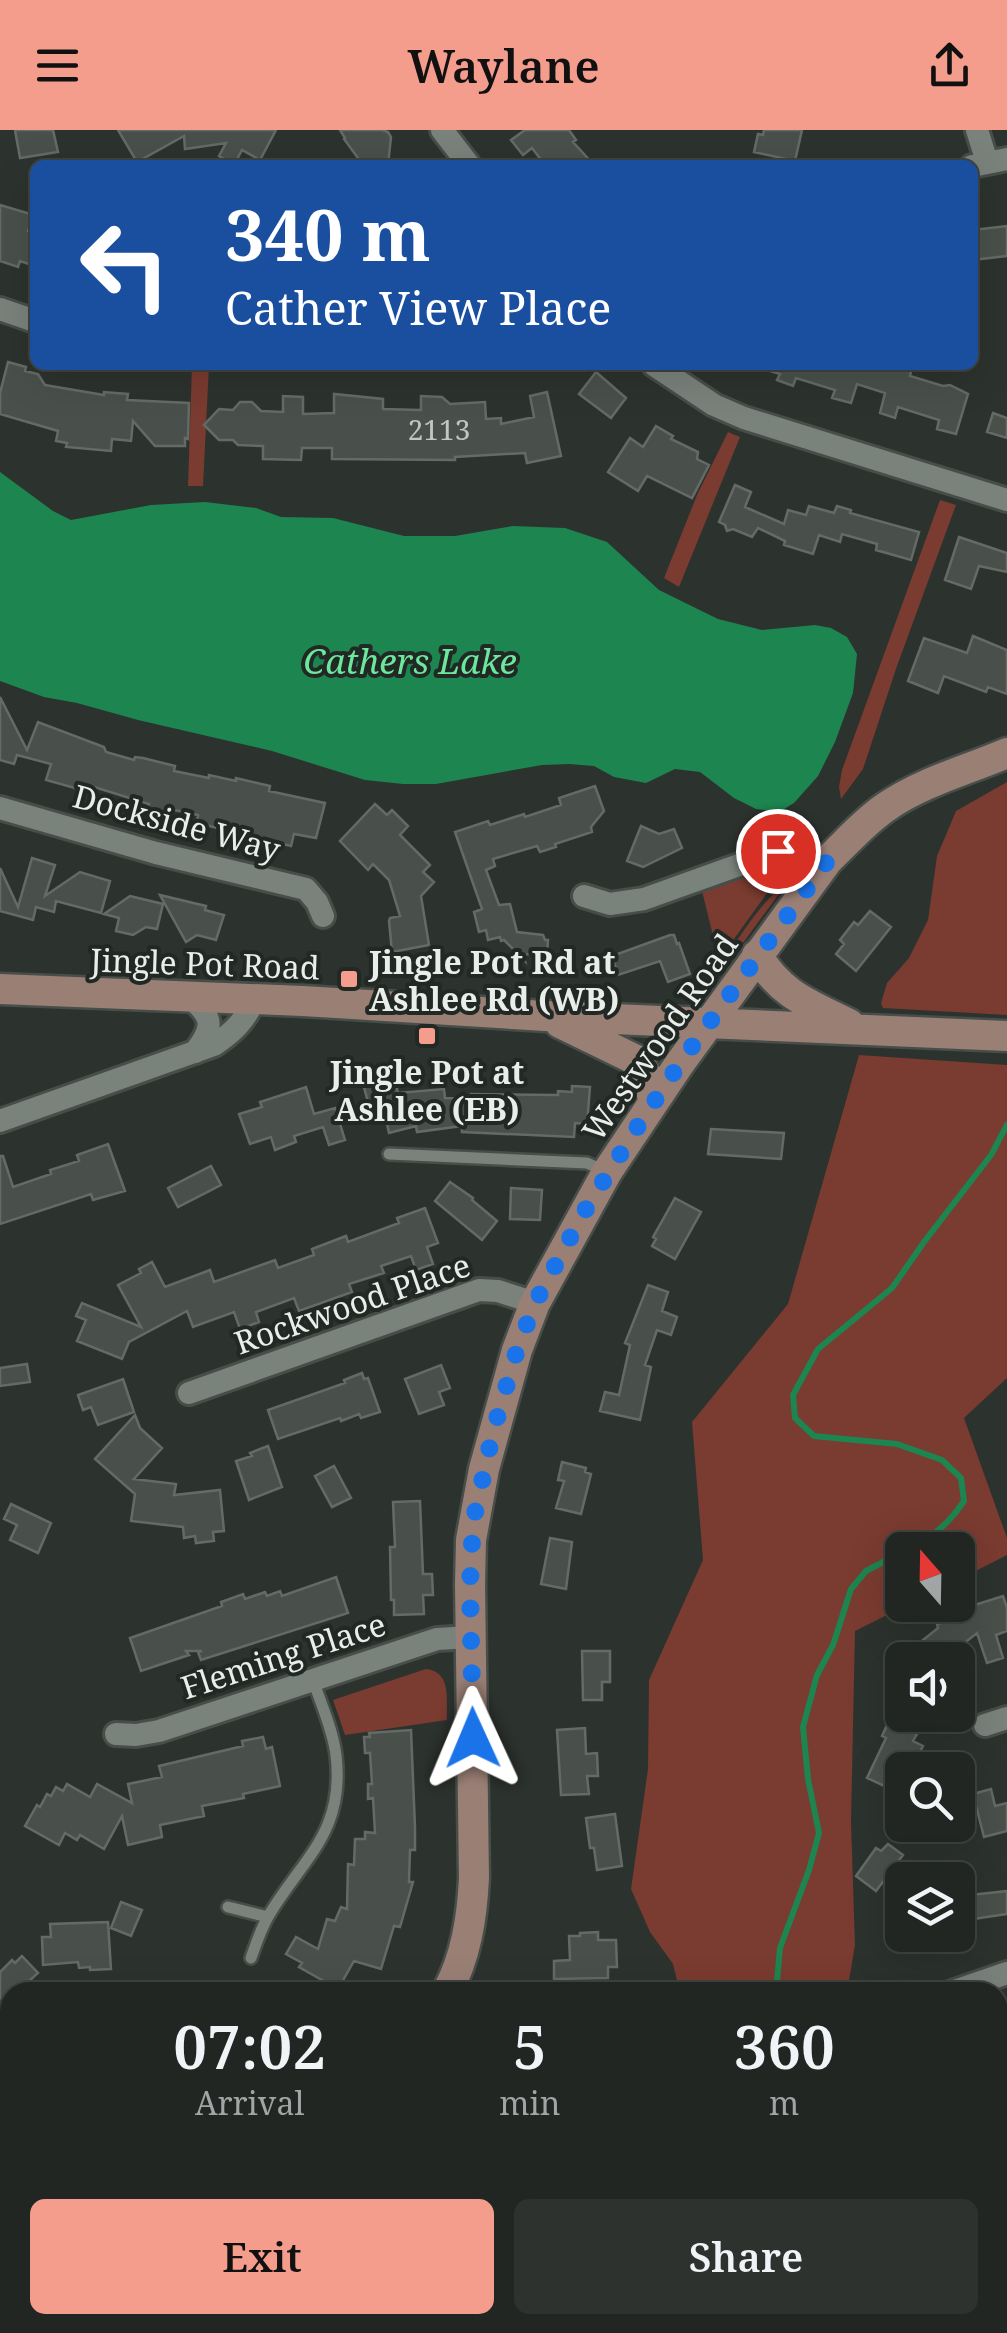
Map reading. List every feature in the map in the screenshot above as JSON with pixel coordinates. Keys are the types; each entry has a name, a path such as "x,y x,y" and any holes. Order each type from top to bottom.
{"street":[{"path":"977,130 989,163"},
{"path":"445,131 465,160"},
{"path":"0,309 30,319"},
{"path":"662,370 714,405 744,418 1007,500"},
{"name":"Westwood Road","path":"451,1982 463,1954 474,1878 471,1540 476,1502 505,1390 535,1303 607,1172 828,860 884,808 1007,753"},
{"name":"Dockside Way","path":"0,808 156,853 306,889 323,916"},
{"path":"584,896 610,904 644,899 778,851 805,852 828,860"},
{"path":"758,955 769,975 783,988 860,1029"},
{"name":"Jingle Pot Road","path":"0,989 1007,1036"},
{"path":"189,997 201,1006 208,1019 207,1036 195,1052"},
{"path":"0,1122 214,1044 244,1020 255,999"},
{"path":"546,1016 634,1059 644,1068 653,1103"},
{"name":"Rockwood Place","path":"189,1393 478,1290 498,1291 535,1303"},
{"name":"Fleming Place","path":"116,1734 159,1731 437,1639 471,1637"},
{"path":"981,1982 1007,1973"}],"lane":[{"path":"389,1154 588,1164 607,1172"},
{"path":"251,1958 268,1917 316,1850 335,1798 336,1751 313,1680"},
{"path":"228,1907 268,1917"}],"shaded area":[{"path":"192,370 209,370 203,486 188,486"},
{"path":"728,432 740,437 679,587 664,578 697,495"},
{"path":"940,500 956,505 863,769 841,799 842,770"},
{"path":"1007,782 1007,1015 883,1008 887,983 909,958 928,920 937,856 956,811"},
{"path":"786,862 787,876 767,893 721,957 715,957 702,891"},
{"path":"781,891 721,973 746,928"},
{"path":"859,1055 1007,1065 1007,1378 964,1418 1007,1538 1007,1555 975,1571 975,1532 885,1532 885,1616 855,1631 851,1822 855,1945 849,1982 678,1982 673,1964 650,1932 631,1889 648,1769 649,1680 703,1560 692,1422 788,1304"},
{"path":"426,1669 444,1681 447,1720 345,1735 333,1700"}],"water":[{"name":"Cathers Lake","path":"0,472 71,520 151,505 205,502 256,508 281,517 333,518 404,536 455,536 513,526 565,528 607,542 659,590 718,619 762,630 815,625 847,637 857,654 853,693 818,776 794,803 779,812 756,809 734,798 700,772 675,769 646,783 614,777 594,766 569,764 542,765 436,784 365,780 272,751 44,697 0,681"}],"building":[{"path":"15,130 53,130 58,152 20,158"},
{"path":"118,130 276,130 260,160 242,150 237,160 226,160 219,156 226,143 185,149 184,136 136,160"},
{"path":"340,130 388,132 389,160 359,160"},
{"path":"525,130 569,130 576,140 573,142 589,160 541,160 532,148 523,155 511,140"},
{"path":"764,130 802,130 795,160 754,152 758,134 763,135"},
{"path":"0,205 30,214 30,264 20,261 18,267 0,261"},
{"path":"1007,226 1007,256 978,259 978,229"},
{"path":"8,362 38,374 45,385 104,395 128,394 127,400 189,403 185,446 155,446 133,421 131,441 112,439 111,451 66,447 67,443 56,441 58,431 0,414 0,393"},
{"path":"767,370 908,370 910,376 950,385 968,394 956,434 937,429 939,420 898,407 895,418 880,413 885,393 857,384 851,403 832,398 835,390 796,378 793,386 777,380 780,374"},
{"path":"596,372 626,398 611,418 579,394"},
{"path":"547,392 561,456 527,463 525,453 455,460 332,459 332,448 302,448 301,460 263,459 263,446 219,440 204,425 219,409 233,410 240,402 252,402 261,411 283,412 283,396 303,397 303,414 334,413 334,394 383,399 383,409 421,410 421,396 442,397 450,404 485,402 486,419 501,418 501,424 534,417 530,396"},
{"path":"993,413 1007,418 1007,438 987,432"},
{"path":"656,426 673,436 671,439 698,452 697,459 709,465 692,498 647,476 638,491 608,472 630,438 643,447"},
{"path":"735,485 751,492 745,507 784,524 788,510 806,515 809,506 834,513 837,506 919,532 911,560 842,534 840,542 819,535 813,554 784,545 785,541 758,528 752,537 733,529 727,531 719,522"},
{"path":"959,537 1007,553 1007,572 979,566 971,589 945,580"},
{"path":"973,636 1007,650 1007,694 988,687 986,692 944,676 938,693 908,681 924,638 967,653"},
{"path":"0,697 27,750 38,722 134,760 143,758 175,766 174,771 270,786 269,791 325,803 316,838 294,834 291,846 197,823 198,815 165,808 164,814 147,809 149,804 91,786 89,792 46,780 51,764 17,755 14,764 0,760"},
{"path":"595,786 604,811 591,827 592,832 540,852 537,846 493,859 495,866 486,870 499,905 510,904 517,932 543,935 548,940 547,955 523,954 525,961 500,937 488,940 486,930 479,932 474,912 482,909 455,832 488,821 490,825 524,814 525,817 561,805 559,798"},
{"path":"375,804 387,815 392,810 408,826 400,835 430,865 423,872 434,882 421,896 429,945 392,952 389,921 400,916 389,880 373,864 368,870 340,841"},
{"path":"641,826 659,834 674,829 682,848 643,867 627,861"},
{"path":"32,858 55,865 45,896 80,872 110,881 101,913 56,901 54,912 36,907 33,920 0,911 0,868 18,907"},
{"path":"160,895 206,906 205,910 224,915 216,940 197,935 186,942"},
{"path":"130,896 163,904 157,929 146,927 133,935 116,931 119,918 104,914"},
{"path":"870,911 891,927 856,971 836,954 844,944 840,940 854,922 858,925"},
{"path":"670,935 679,943 690,974 668,982 660,961 618,975 612,956"},
{"path":"381,1082 382,1088 396,1085 398,1093 444,1089 445,1098 471,1099 471,1094 558,1095 558,1091 572,1092 572,1086 590,1087 587,1124 575,1123 574,1137 462,1132 462,1126 417,1132 416,1126 389,1133 386,1119 373,1122 364,1087"},
{"path":"306,1087 314,1114 335,1108 345,1140 329,1145 323,1127 294,1136 296,1142 275,1150 271,1137 250,1144 239,1114 262,1107 260,1102"},
{"path":"711,1129 784,1133 781,1159 708,1154"},
{"path":"108,1144 125,1191 93,1200 91,1194 0,1224 0,1156 13,1187 51,1174 50,1170 79,1161 77,1155"},
{"path":"211,1166 221,1185 178,1207 168,1188"},
{"path":"450,1182 497,1221 482,1240 435,1201"},
{"path":"511,1188 542,1190 540,1220 510,1219"},
{"path":"675,1198 701,1212 675,1259 652,1246"},
{"path":"425,1208 438,1243 427,1247 433,1264 416,1270 411,1256 381,1266 384,1273 349,1284 352,1292 299,1311 294,1298 256,1312 259,1322 240,1329 234,1312 193,1327 187,1311 129,1342 122,1359 77,1341 86,1320 76,1316 82,1303 141,1327 118,1285 152,1262 165,1287 210,1270 214,1282 275,1260 278,1268 314,1255 312,1249 346,1236 348,1242 399,1223 397,1218"},
{"path":"648,1285 668,1292 662,1311 677,1317 671,1335 657,1330 645,1365 651,1367 640,1420 600,1411 605,1392 619,1395 630,1345 625,1343"},
{"path":"27,1364 30,1382 0,1386 0,1368"},
{"path":"441,1365 450,1388 439,1392 444,1405 419,1414 405,1379"},
{"path":"362,1373 364,1379 368,1378 380,1412 341,1421 340,1418 278,1439 268,1410 345,1383 344,1380"},
{"path":"123,1379 134,1412 98,1425 91,1407 83,1410 78,1395"},
{"path":"135,1415 140,1428 162,1448 134,1479 176,1484 174,1495 220,1490 224,1531 213,1532 214,1541 196,1543 195,1536 184,1538 183,1527 131,1521 135,1494 95,1459"},
{"path":"268,1446 282,1487 249,1500 236,1461"},
{"path":"562,1462 586,1468 585,1472 591,1474 581,1514 556,1508 564,1481 558,1480"},
{"path":"334,1466 351,1498 332,1507 315,1476"},
{"path":"420,1501 423,1574 432,1574 433,1595 423,1595 424,1614 394,1615 390,1547 395,1547 393,1502"},
{"path":"11,1504 51,1523 38,1553 10,1540 17,1525 4,1519"},
{"path":"550,1538 572,1542 566,1589 541,1584"},
{"path":"336,1577 348,1613 201,1660 198,1652 202,1651 186,1651 189,1655 141,1671 130,1638 222,1606 221,1602 243,1594 245,1599 280,1591 282,1596"},
{"path":"1003,1596 1007,1631 996,1635 1003,1658 987,1663 977,1633 966,1642 920,1642 938,1628 937,1624 975,1622 975,1605"},
{"path":"582,1651 610,1651 610,1682 602,1682 602,1700 583,1700"},
{"path":"585,1728 586,1754 597,1753 598,1776 587,1776 589,1794 561,1795 557,1730"},
{"path":"411,1730 415,1850 410,1850 409,1882 413,1882 400,1927 394,1926 381,1969 354,1961 342,1982 326,1982 299,1967 302,1963 286,1954 296,1937 318,1949 327,1919 335,1921 341,1907 347,1909 348,1864 354,1865 355,1839 365,1839 365,1832 375,1833 373,1798 368,1799 368,1784 372,1784 370,1753 365,1753 364,1737 370,1737 369,1733"},
{"path":"885,1730 913,1732 917,1734 913,1741 923,1746 920,1752 885,1752 885,1786 867,1778 886,1738 882,1736"},
{"path":"263,1737 266,1749 272,1747 280,1786 202,1806 204,1816 160,1825 162,1837 128,1845 122,1816 104,1849 80,1835 77,1840 65,1833 59,1845 25,1826 37,1805 40,1807 56,1787 63,1791 67,1784 90,1797 97,1784 132,1803 128,1784 162,1777 159,1766 243,1746 242,1741"},
{"path":"991,1789 995,1806 1007,1803 1007,1831 984,1837 975,1793"},
{"path":"615,1814 622,1866 597,1870 586,1818"},
{"path":"888,1844 903,1855 898,1862 885,1862 885,1879 876,1891 856,1876 876,1848 881,1851"},
{"path":"1007,1891 1007,1914 975,1919 975,1894"},
{"path":"121,1902 142,1910 131,1936 111,1928"},
{"path":"108,1922 111,1969 79,1968 78,1962 43,1965 42,1937 51,1937 50,1924"},
{"path":"598,1932 598,1940 616,1940 617,1967 608,1967 608,1978 554,1979 554,1961 570,1960 569,1936"},
{"path":"22,1956 38,1973 28,1982 0,1982 0,1972 12,1960 15,1963"}],"waterway":[{"path":"935,1532 964,1501 961,1478 942,1460 897,1444 814,1436 795,1418 793,1395 818,1349 892,1288 991,1155 1007,1125"},
{"path":"777,1982 780,1948 819,1833 803,1727 817,1675 833,1645 851,1589 866,1571 885,1561"}],"place":[{"name":"Jingle Pot Rd at Ashlee Rd (WB)","path":"349,979"},
{"name":"Jingle Pot at Ashlee (EB)","path":"427,1036"}],"route":[{"path":"473,1738 471,1540 484,1468 517,1350 535,1303 607,1172 680,1063 828,860 805,852 778,851"}]}
